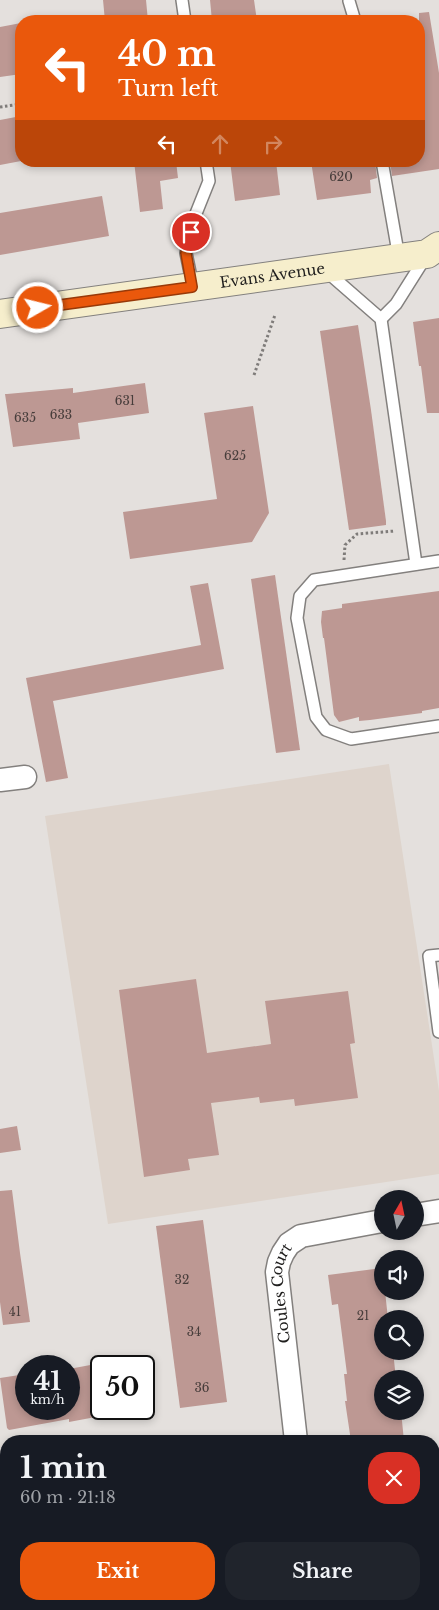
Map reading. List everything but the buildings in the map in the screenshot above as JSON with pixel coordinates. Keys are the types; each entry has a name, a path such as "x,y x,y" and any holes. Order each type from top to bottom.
{"main road":[{"name":"Evans Avenue","path":"0,314 399,258 435,255"}],"street":[{"path":"0,780 25,777"},
{"path":"424,1214 439,1211"},
{"name":"Coules Court","path":"295,1435 277,1272 279,1262 289,1244 301,1236 374,1222"}],"lane":[{"path":"182,0 184,15"},
{"path":"349,0 354,15"},
{"path":"192,287 186,253 193,220 209,181 207,167"},
{"path":"383,167 399,258"},
{"path":"381,319 396,304 435,255"},
{"path":"324,269 381,319 416,564"},
{"path":"439,561 314,580 300,596 296,618 316,717 326,730 351,739 439,726"},
{"path":"439,955 429,956 439,1032"}],"path":[{"path":"0,107 15,105"},
{"path":"254,375 275,315"},
{"path":"342,575 345,545 357,534 411,529"}],"shaded area":[{"path":"389,764 439,1091 439,1174 108,1224 45,816"}],"route":[{"path":"38,308 192,287 186,253 191,232"}]}
